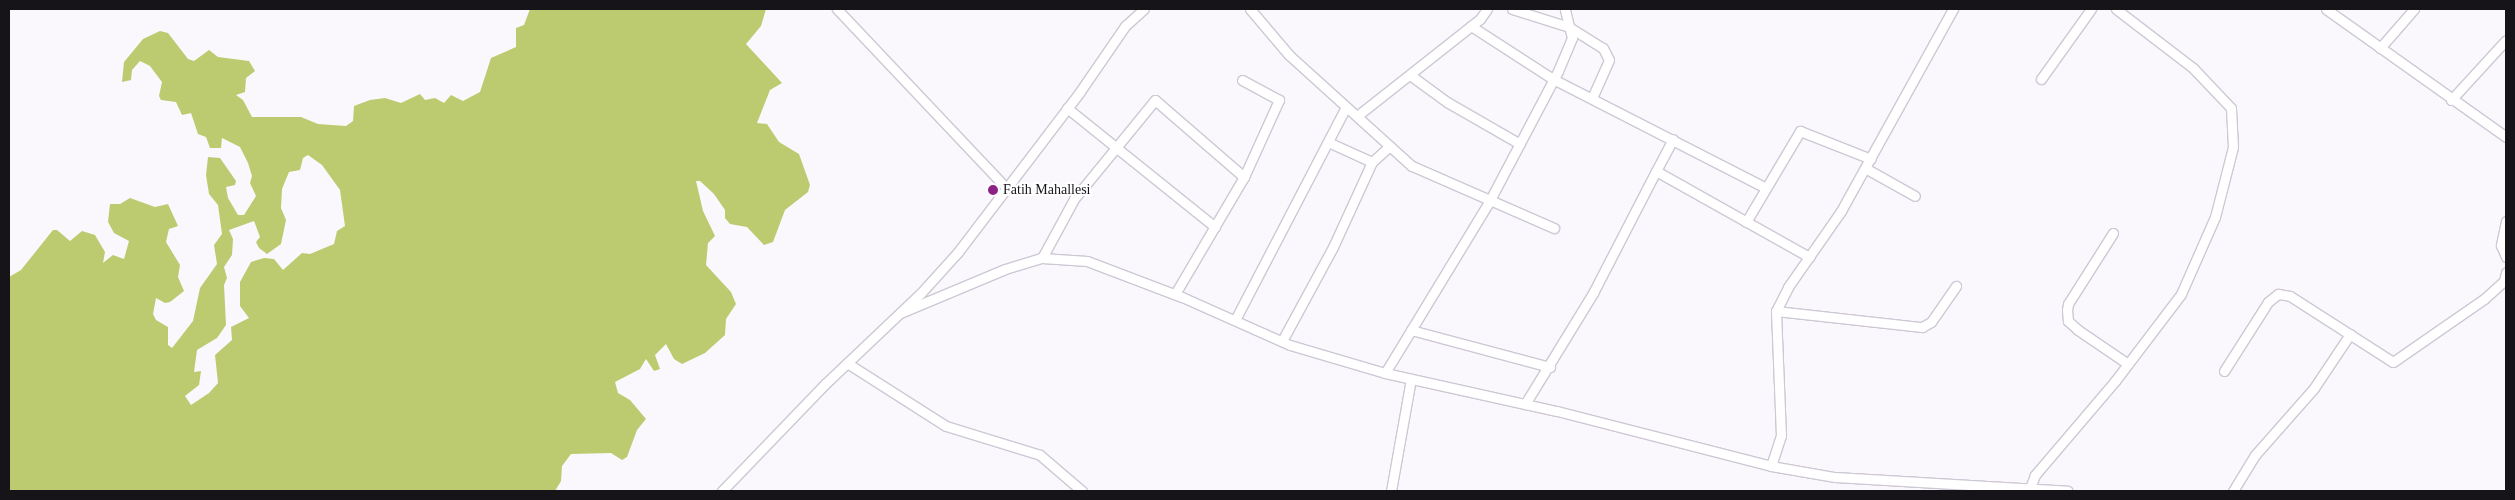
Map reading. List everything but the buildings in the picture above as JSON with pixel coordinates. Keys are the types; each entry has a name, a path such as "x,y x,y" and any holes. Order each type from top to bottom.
{"street":[{"path":"837,9 1006,188"},
{"path":"722,491 847,363 900,313 958,252 1067,108 1125,26 1144,9"},
{"path":"1250,9 1289,55 1412,166 1554,228"},
{"path":"1357,116 1471,26 1487,9"},
{"path":"1512,9 1569,27 1603,48 1608,54 1609,60 1592,98"},
{"path":"1385,373 1490,200 1553,79 1572,38 1565,9"},
{"path":"1771,466 1781,436 1776,311 1788,287 1871,159 1953,9"},
{"path":"2041,79 2091,9"},
{"path":"2030,488 2035,475 2128,364 2181,294 2215,218 2233,148 2232,108 2193,68 2116,9"},
{"path":"2326,9 2451,100 2506,137"},
{"path":"2380,48 2414,9"},
{"path":"1471,26 1553,79 1766,188"},
{"path":"2451,100 2506,40"},
{"path":"1410,74 1447,102 1520,144"},
{"path":"1175,294 1244,177 1279,100 1242,80"},
{"path":"1042,258 1074,199 1114,148 1156,100 1244,177"},
{"path":"1234,320 1346,107"},
{"path":"1067,108 1114,148 1215,227"},
{"path":"1746,222 1800,131 1871,159"},
{"path":"1525,404 1593,293 1673,140"},
{"path":"1328,142 1372,162"},
{"path":"1282,341 1333,246 1372,162 1390,146"},
{"path":"1865,168 1915,196"},
{"path":"1656,170 1809,257"},
{"path":"2506,220 2501,245 2506,257"},
{"path":"2113,234 2068,304 2068,321 2128,364"},
{"path":"900,313 1005,269 1042,258 1087,261 1175,294 1282,341 1385,373 1525,404 1771,466 1835,478 2068,491"},
{"path":"2224,371 2268,302 2278,294 2290,296 2394,362 2484,299 2504,281 2506,272"},
{"path":"1776,311 1922,327 1931,322 1956,286"},
{"path":"1411,330 1550,366"},
{"path":"2233,491 2255,455 2314,388 2350,334"},
{"path":"847,363 946,426 1040,455 1082,491"},
{"path":"1391,491 1411,379"}],"green space":[{"path":"530,9 766,9 761,26 746,44 782,83 770,90 757,123 767,124 779,142 799,154 810,185 808,192 785,210 773,242 764,245 747,227 730,224 725,218 725,210 714,194 700,181 696,181 703,211 715,236 708,243 706,265 731,292 736,304 726,319 725,335 705,353 682,364 674,359 666,344 655,355 660,369 654,371 646,359 640,369 615,382 618,393 630,400 646,419 637,430 627,457 622,460 611,453 571,454 562,466 561,481 555,491 9,491 9,277 21,270 53,230 57,230 70,241 82,231 95,235 105,252 103,263 113,255 124,259 129,241 114,233 108,222 110,204 120,204 130,198 155,207 168,204 178,226 169,229 166,242 180,265 178,277 184,291 170,302 165,303 156,298 153,314 156,320 168,327 168,345 172,348 193,321 200,288 217,264 214,245 222,234 218,205 209,194 206,175 208,157 220,158 236,181 235,185 226,187 228,198 238,215 244,215 256,196 250,183 252,176 248,163 240,147 222,138 221,148 210,148 206,137 198,134 191,113 182,115 176,102 161,100 159,96 162,82 150,66 140,61 132,70 131,80 122,82 124,62 143,39 160,31 168,33 188,59 194,61 209,50 218,57 249,61 255,71 246,78 245,92 236,95 243,100 252,117 301,117 318,124 346,126 353,121 354,106 370,100 385,98 401,103 420,94 425,100 435,98 444,103 451,95 463,101 480,92 491,58 516,47 516,28 524,25","holes":["308,155 322,165 340,190 345,226 337,231 334,244 310,254 302,253 283,270 274,259 264,258 251,262 240,282 240,306 249,318 231,327 232,340 215,355 218,383 209,393 191,405 185,396 199,385 201,371 194,372 197,350 217,338 226,325 224,285 227,278 224,267 232,255 233,239 229,230 254,221 260,237 256,242 259,248 267,254 281,244 286,220 281,208 282,189 289,172 300,170 303,158"]}],"place":[{"name":"Fatih Mahallesi","path":"993,190"}]}
